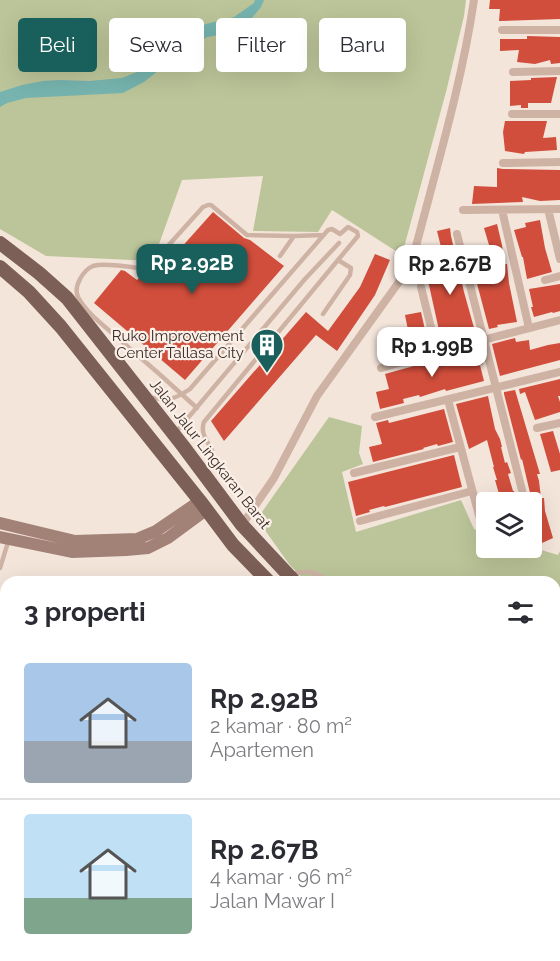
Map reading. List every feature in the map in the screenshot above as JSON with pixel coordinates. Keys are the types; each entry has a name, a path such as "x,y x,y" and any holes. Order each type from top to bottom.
{"main road":[{"name":"Jalan Jalur Lingkaran Barat","path":"3,246 67,298 242,525 289,576"},
{"path":"0,267 29,292 61,327 233,545 263,576"},
{"path":"139,426 156,412"},
{"path":"0,523 75,541 137,539 203,506"},
{"path":"4,538 72,552 148,548 168,538 203,506"}],"street":[{"path":"242,525 274,478 317,396 409,268 456,93 474,0"},
{"path":"502,30 560,30"},
{"path":"513,72 560,71"},
{"path":"512,114 560,114"},
{"path":"503,163 560,162"},
{"path":"548,209 560,259"},
{"path":"463,210 560,209"},
{"path":"502,210 528,328"},
{"path":"457,234 522,492"},
{"path":"545,280 560,276"},
{"path":"421,287 437,352"},
{"path":"381,368 560,320"},
{"path":"375,417 560,372"},
{"path":"448,400 476,505"},
{"path":"537,428 560,423"},
{"path":"354,473 460,447"},
{"path":"360,521 472,491"}],"lane":[{"path":"197,408 88,310 78,297 76,290 76,285 87,270 99,265 139,268 152,264 206,205 211,206 248,235 324,235"},
{"path":"174,435 305,279 339,243 340,234 348,227 357,232 357,240 204,422 203,434 212,450"},
{"path":"143,396 165,400 182,394 196,382 328,230 332,229 340,234"},
{"path":"280,256 294,236"},
{"path":"339,243 347,250"},
{"path":"323,314 350,276 351,268 338,260"},
{"path":"305,279 315,288"},
{"path":"277,313 287,321"},
{"path":"251,343 262,352"},
{"path":"225,375 235,385"},
{"path":"0,568 4,538"},
{"path":"295,576 304,571 321,576"}],"green space":[{"path":"0,0 466,0 447,88 402,255 332,210 318,232 253,231 263,176 182,180 153,261 46,256 0,229"},
{"path":"329,417 362,426 359,453 363,464 342,472 356,532 461,500 476,530 476,558 542,558 542,550 558,555 560,551 560,576 300,576 257,519"}],"water":[{"path":"255,0 264,0 252,18 230,18 234,17"},
{"path":"216,22 216,36 204,39 204,25"},
{"path":"137,72 157,72 123,93 26,98 0,107 0,92 22,85 43,81 122,78"}],"building":[{"path":"490,0 560,0 560,19 499,21 500,9 489,9"},
{"path":"527,36 560,37 560,63 551,64 550,60 535,64 517,62 519,50 500,51 500,39 527,39"},
{"path":"557,77 551,103 528,103 528,108 521,108 521,105 510,106 510,81"},
{"path":"505,121 547,121 543,138 556,137 557,150 525,152 524,154 505,151 503,132"},
{"path":"497,168 560,170 560,200 540,201 522,197 523,202 472,204 474,186 497,187"},
{"path":"213,212 244,238 250,240 284,266 185,380 94,303 121,270 137,280 145,272 154,278"},
{"path":"540,220 552,272 527,279 514,230 526,227 525,223"},
{"path":"497,224 517,322 497,325 498,327 489,329 475,276 476,262 473,248 489,245 484,228"},
{"path":"450,228 476,335 442,344 427,276 447,271 437,231"},
{"name":"Ruko Improvement Center Tallasa City","path":"375,254 390,260 375,295 337,351 316,335 224,441 211,421 306,312 328,331 360,287"},
{"path":"560,284 560,311 534,317 529,289"},
{"path":"421,312 428,343 387,356 383,342 409,335 405,315"},
{"path":"515,338 516,342 529,340 530,350 560,343 560,360 500,376 492,344"},
{"path":"479,348 484,381 403,399 404,403 380,409 376,392 389,389 385,374"},
{"path":"560,379 560,396 558,396 560,412 535,420 525,392 520,394 519,389"},
{"path":"515,390 540,474 537,474 540,492 530,492 504,392"},
{"path":"488,396 495,429 500,439 505,463 507,462 511,473 508,474 514,492 498,492 487,440 469,449 456,404"},
{"path":"444,409 453,442 438,446 437,444 373,462 369,447 382,444 376,423 388,420 389,423"},
{"path":"553,431 560,454 560,470 551,472 540,434"},
{"path":"454,455 462,487 369,510 370,512 356,516 348,482"},
{"path":"542,498 544,498 545,511 553,538 542,543"}],"place":[{"name":"Ruko Improvement Center Tallasa City","path":"267,374"}]}
